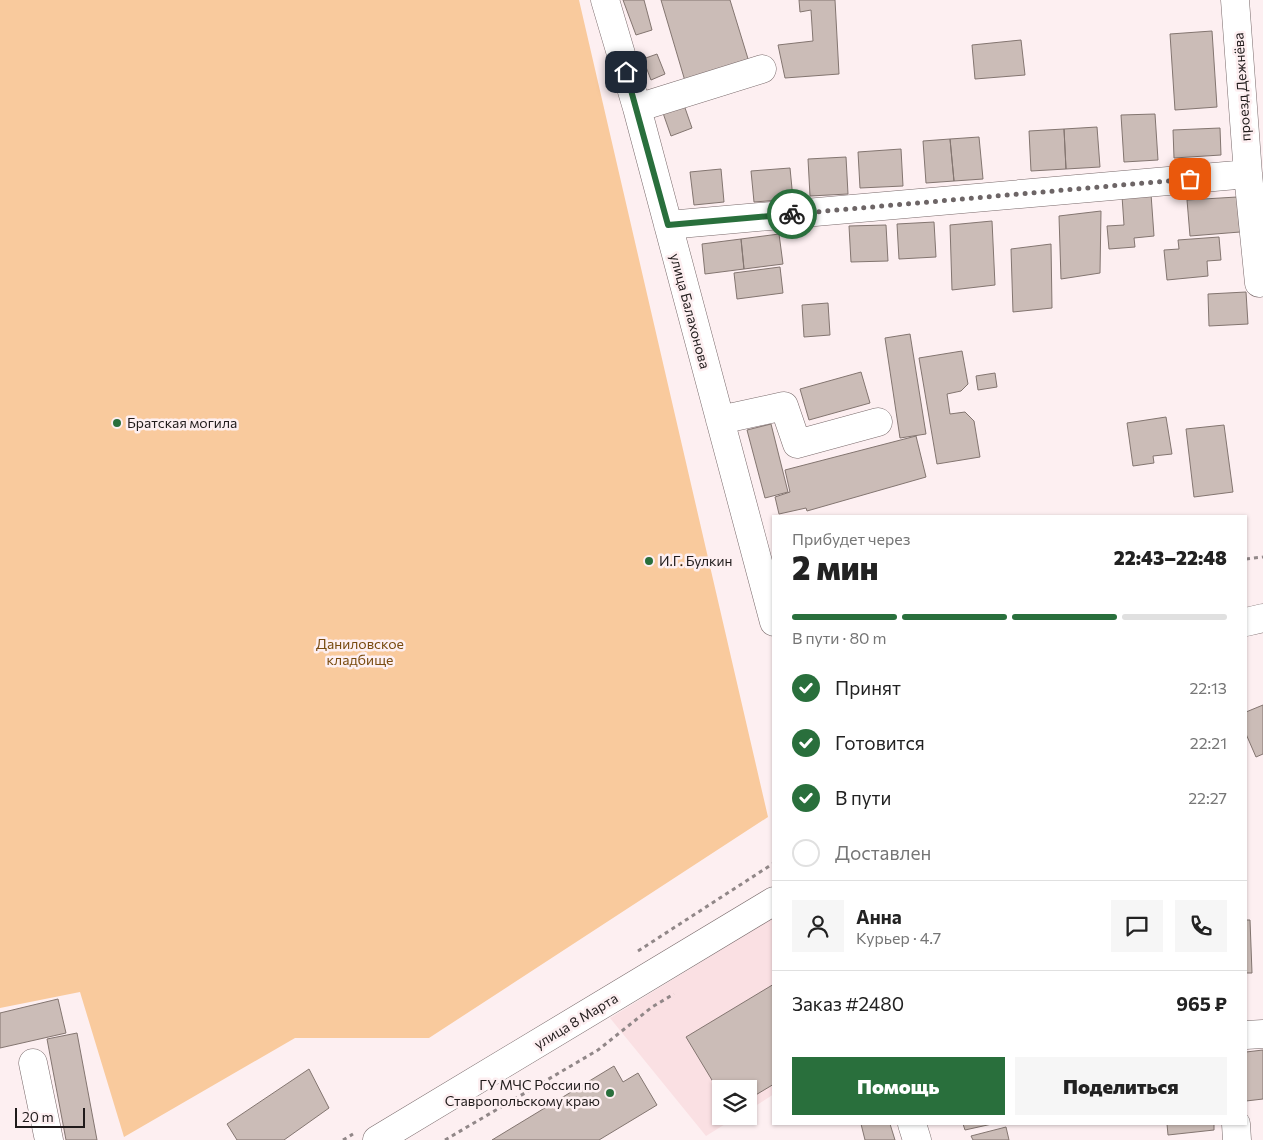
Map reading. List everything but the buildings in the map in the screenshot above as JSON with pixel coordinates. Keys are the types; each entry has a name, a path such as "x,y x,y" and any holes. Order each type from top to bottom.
{"street":[{"name":"улица Балахонова","path":"604,0 637,108 772,615"},
{"name":"проезд Дежнёва","path":"1235,0 1248,174 1259,283"},
{"path":"637,108 762,69"},
{"path":"668,225 1248,174"},
{"path":"720,420 784,406 797,444 878,422"},
{"path":"1247,622 1263,618"},
{"name":"улица 8 Марта","path":"377,1140 772,902"},
{"path":"1247,1035 1263,1034"},
{"path":"34,1063 49,1140"},
{"path":"912,1125 917,1140"},
{"path":"1236,1125 1237,1140"}],"path":[{"path":"1247,559 1263,557"},
{"path":"445,1140 598,1050 652,1007 677,992"}],"shaded area":[{"path":"772,918 772,1095 757,1105 757,1080 712,1080 712,1125 724,1125 706,1136 610,1018"}],"green space":[{"name":"Даниловское кладбище","path":"0,0 579,0 768,817 429,1038 295,1038 124,1137 80,992 0,1008"}],"way so far":[{"path":"792,214 1190,179"}],"place":[{"name":"Братская могила","path":"117,423"},
{"name":"И.Г. Булкин","path":"649,561"},
{"name":"ГУ МЧС России по Ставропольскому краю","path":"610,1093"}],"route":[{"path":"626,72 668,225 792,214"}]}
